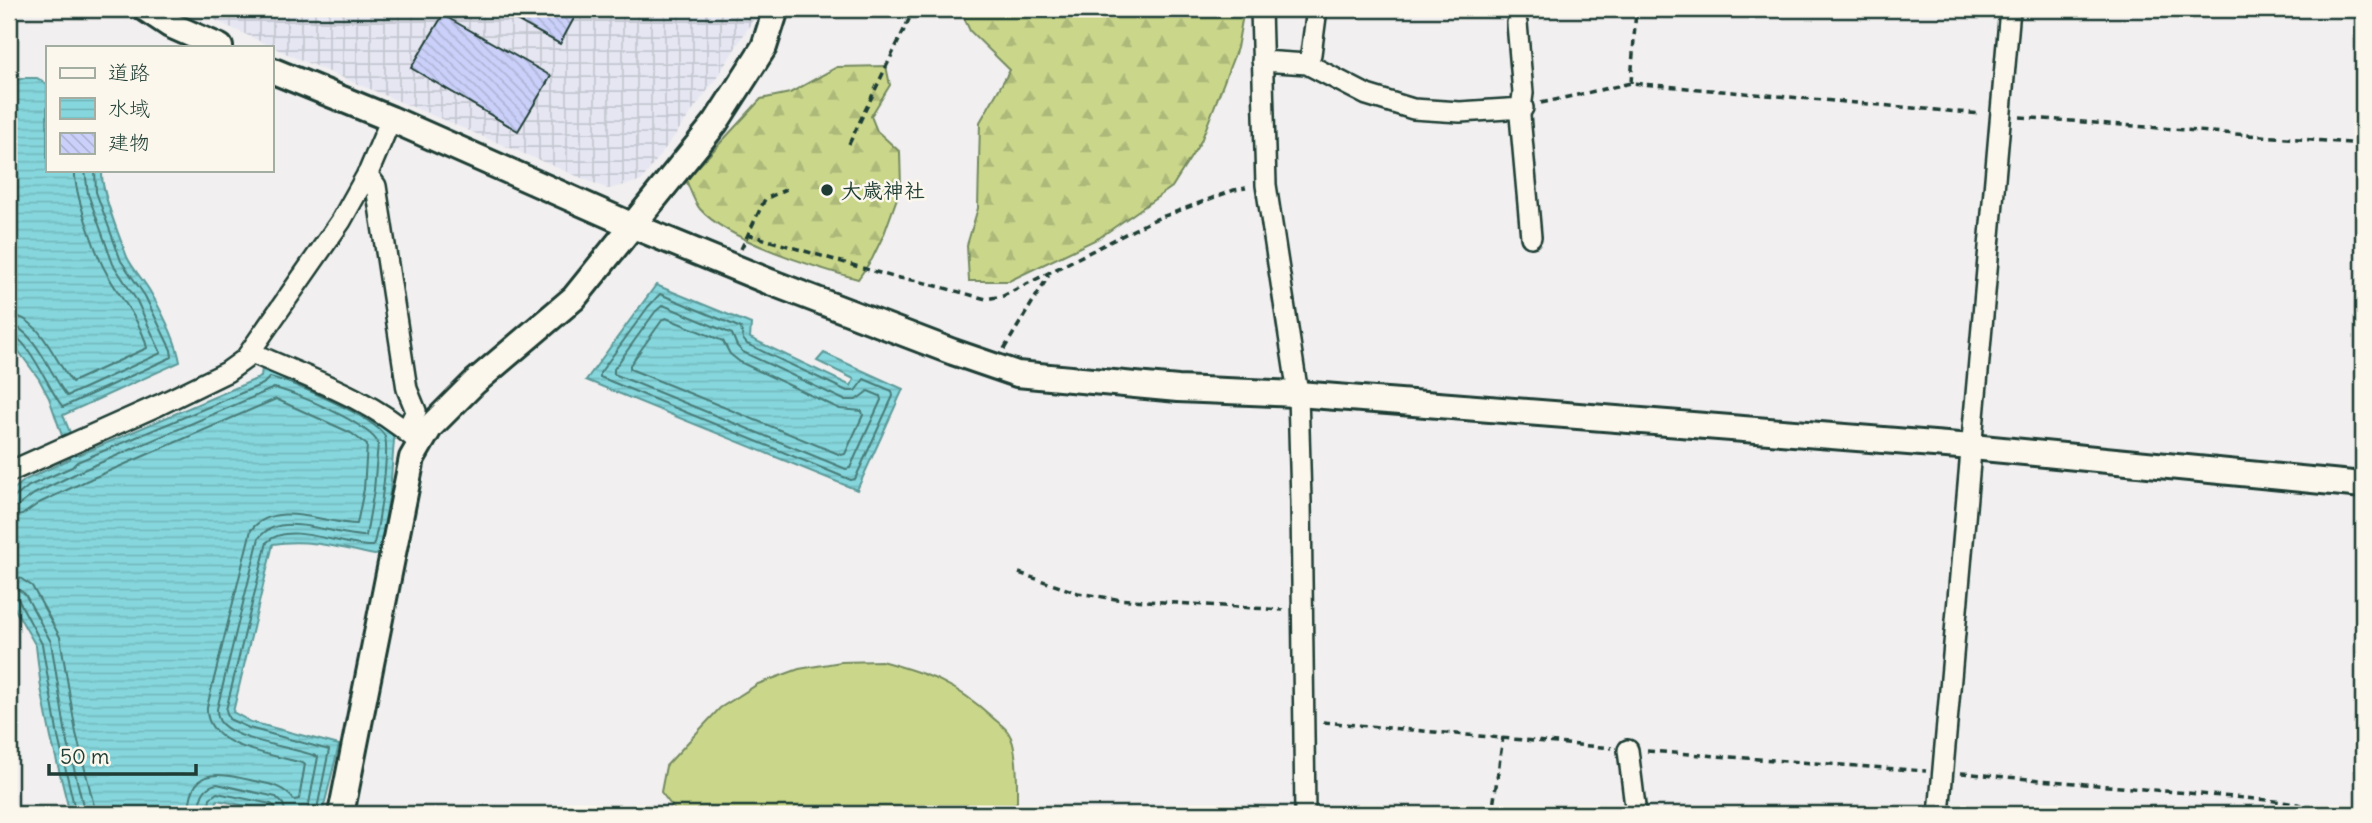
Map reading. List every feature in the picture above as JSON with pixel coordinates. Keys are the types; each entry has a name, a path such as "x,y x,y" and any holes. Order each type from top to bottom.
{"street":[{"path":"146,9 170,25 218,46"},
{"path":"413,437 430,426 475,382 574,298 716,122 764,47 776,9"},
{"path":"1261,9 1266,185 1298,394 1305,814"},
{"path":"1307,64 1311,54 1317,9"},
{"path":"1939,814 2010,9"},
{"path":"1517,23 1523,108 1520,116 1531,237"},
{"path":"1262,61 1307,64 1367,95 1413,109 1460,112 1523,108"},
{"path":"273,71 732,267 1017,374 1178,389 1298,394 1972,447 2363,485"},
{"path":"9,472 216,377 245,359 341,221 367,174 391,119"},
{"path":"341,814 412,458 416,411 407,389 376,186 367,174"},
{"path":"250,352 360,399 413,437"},
{"path":"1628,750 1636,814"}],"path":[{"path":"849,144 914,9"},
{"path":"1631,83 1636,9"},
{"path":"9,64 14,58"},
{"path":"1523,108 1631,83 2363,144"},
{"path":"747,234 893,277 986,299 1003,296 1151,221 1234,190 1266,185"},
{"path":"732,267 765,199 787,189"},
{"path":"997,367 1002,352 1050,273"},
{"path":"1019,573 1078,593 1116,599 1303,612"},
{"path":"1492,814 1503,737"},
{"path":"1943,772 2267,800 2297,804 2334,814"}],"shaded area":[{"path":"191,9 754,9 753,20 716,79 641,181 608,189 270,46"}],"green space":[{"path":"960,9 1244,9 1237,48 1201,141 1172,187 1099,238 1009,281 969,281 967,245 978,208 980,122 1010,70 970,31"},
{"path":"886,66 890,85 871,116 877,131 900,152 901,187 884,234 872,259 858,279 751,242 713,221 700,209 686,180 761,99 790,93 837,67"},
{"path":"881,661 941,681 979,705 1006,730 1011,738 1015,756 1017,802 1004,814 678,814 661,792 666,766 720,708 758,684 799,669 841,662"}],"water":[{"path":"37,78 46,83 46,172 103,172 106,199 127,257 164,318 180,362 63,415 79,455 261,377 262,367 323,390 390,429 394,440 390,492 379,554 312,543 273,544 233,712 251,722 339,745 322,814 285,814 217,800 215,814 70,814 51,738 36,646 9,599 9,493 25,480 70,459 49,398 39,379 9,338 9,82"},
{"path":"656,285 751,324 750,338 851,386 854,379 817,361 824,353 903,389 857,490 586,380"}],"building":[{"path":"496,9 579,9 560,44"},
{"path":"443,15 551,76 518,131 411,68"}],"place":[{"name":"大歳神社","path":"827,190"}]}
